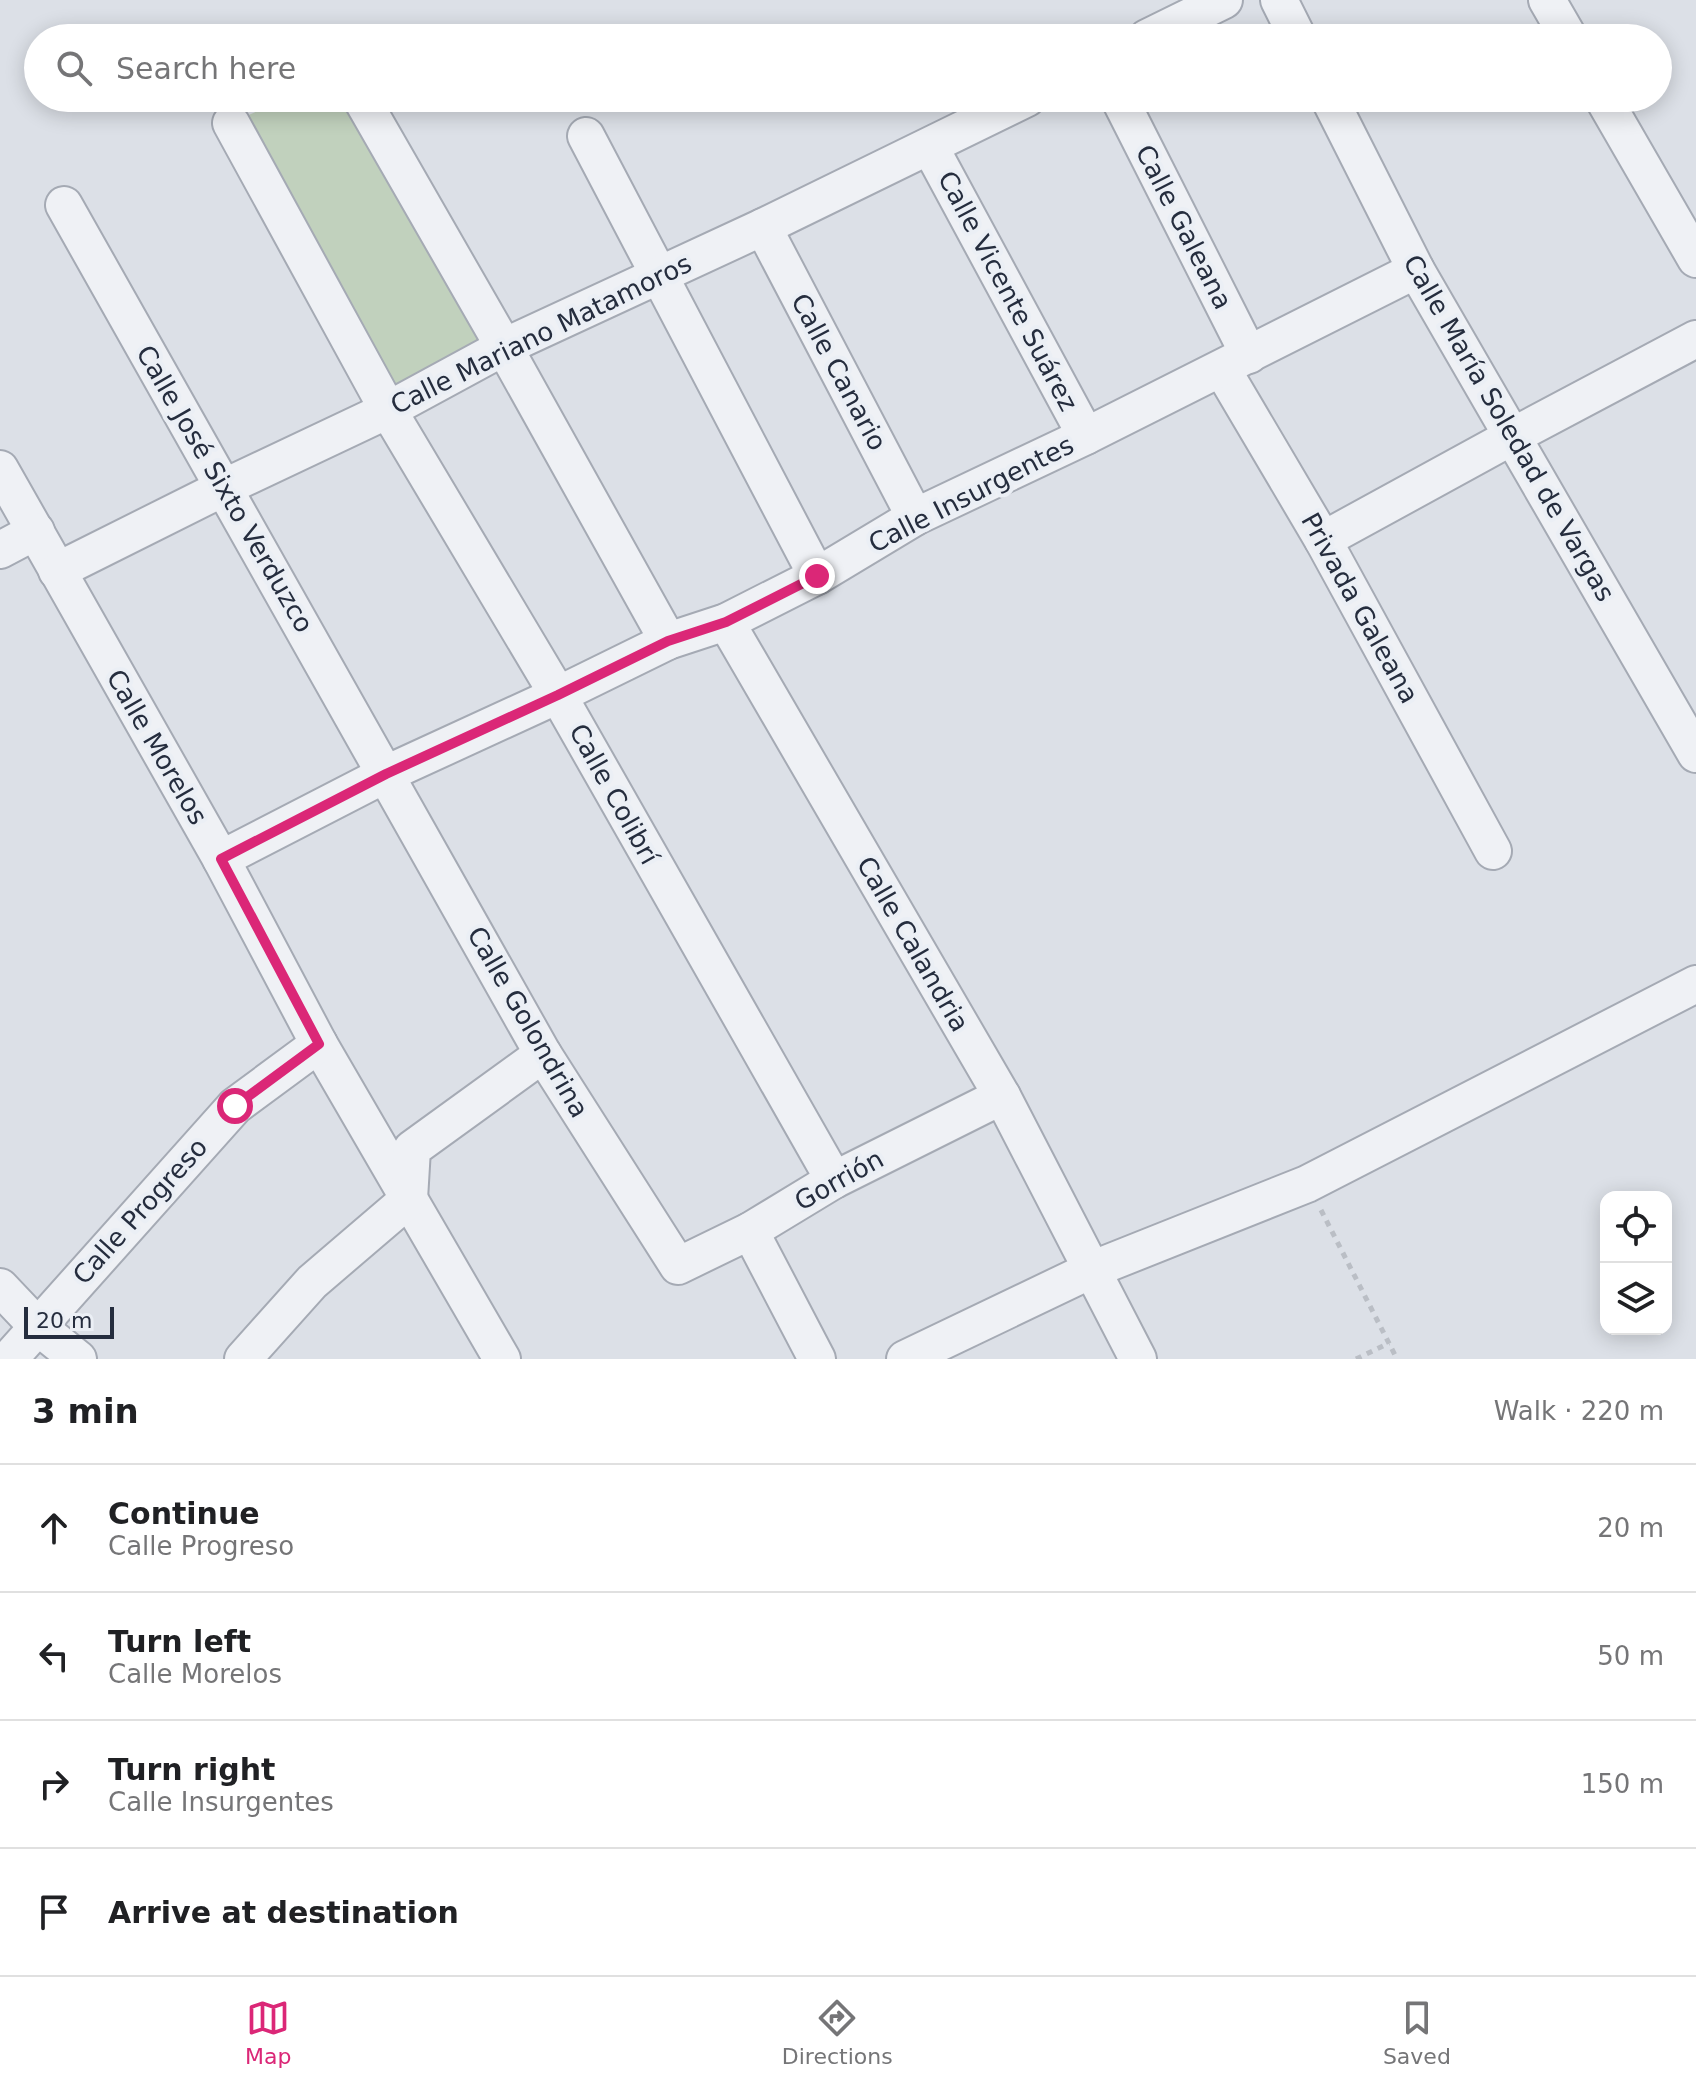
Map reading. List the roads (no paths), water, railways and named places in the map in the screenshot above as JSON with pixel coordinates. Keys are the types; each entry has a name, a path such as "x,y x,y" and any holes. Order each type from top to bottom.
{"street":[{"path":"1175,24 1224,0"},
{"path":"1279,0 1291,24"},
{"path":"1547,0 1561,24"},
{"path":"369,112 668,641"},
{"name":"Calle Mariano Matamoros","path":"57,571 388,410 504,347 763,227 999,112"},
{"name":"Calle Galeana","path":"1125,112 1235,362"},
{"name":"Calle María Soledad de Vargas","path":"1336,112 1416,270 1696,754"},
{"path":"1611,112 1696,259"},
{"name":"Calle Colibrí","path":"231,123 388,410 558,695 834,1180"},
{"path":"586,136 817,576"},
{"name":"Calle Vicente Suárez","path":"930,147 1086,436"},
{"name":"Calle José Sixto Verduzco","path":"64,205 386,774"},
{"name":"Calle Canario","path":"763,227 915,517"},
{"name":"Calle Insurgentes","path":"221,859 386,774 668,641 726,622 817,576 915,517 1086,436 1416,270"},
{"path":"1323,540 1696,339"},
{"name":"Privada Galeana","path":"1235,362 1323,540 1493,851"},
{"name":"Calle Morelos","path":"0,469 221,859 319,1044 496,1356"},
{"path":"0,550 36,531"},
{"name":"Calle Calandria","path":"726,622 1002,1096 1138,1359"},
{"name":"Calle Golondrina","path":"386,774 543,1054 678,1266"},
{"path":"905,1359 1091,1270 1307,1184 1696,984"},
{"name":"Calle Progreso","path":"9,1359 235,1106 319,1044"},
{"path":"243,1359 312,1282 409,1199 412,1149 543,1054"},
{"name":"Gorrión","path":"678,1266 750,1231 834,1180 1002,1096"},
{"path":"750,1231 817,1359"},
{"path":"0,1287 37,1326 78,1359"}]}
